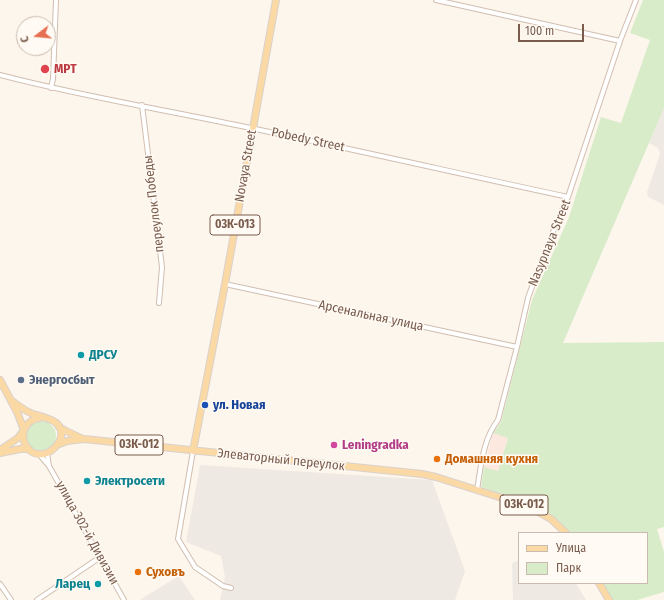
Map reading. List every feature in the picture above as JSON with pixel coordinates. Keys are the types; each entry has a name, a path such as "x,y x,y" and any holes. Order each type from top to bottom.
{"main road":[{"name":"Novaya Street","path":"193,451 225,284 276,0"},
{"path":"0,380 21,421 24,430 23,437 29,449"},
{"path":"0,452 29,449 39,454 47,453 57,445 60,439 58,426 49,418 23,409 12,401"},
{"path":"0,452 18,438 27,423 32,419 43,416"},
{"name":"Элеваторный переулок","path":"58,426 84,440"},
{"name":"Элеваторный переулок","path":"57,445 67,441 84,440 411,473 436,477 477,490"},
{"name":"03К-012","path":"477,490 531,508 551,519 565,532"},
{"path":"600,584 608,600"}],"street":[{"path":"51,88 53,79 56,0"},
{"path":"436,0 620,41"},
{"name":"Nasypnaya Street","path":"477,490 483,456 491,429 498,420 528,298 538,270 548,253 553,232 568,197 620,41 636,0"},
{"name":"Pobedy Street","path":"0,75 91,97 142,105 253,128 568,197"},
{"name":"переулок Победы","path":"142,105 162,267 159,303"},
{"name":"Арсенальная улица","path":"225,284 517,347"},
{"path":"193,451 178,539 195,567 223,586 231,588"},
{"name":"улица 302-й Дивизии","path":"47,453 49,466"},
{"name":"улица 302-й Дивизии","path":"39,454 49,466 99,558 124,600"},
{"path":"37,600 99,558"},
{"path":"0,584 11,600"}],"shaded area":[{"path":"664,108 664,205 648,197 647,192 660,154 658,148 649,143"},
{"path":"493,433 508,437 498,471 484,467"},
{"path":"200,465 432,480 465,571 455,600 220,600 225,577 221,556 186,542"},
{"path":"518,560 518,584 577,584 586,600 513,600 512,563"},
{"path":"179,576 195,600 140,600 144,597"}],"green space":[{"path":"643,0 664,0 664,108 563,343 664,342 664,527 657,529 664,552 664,592 637,600 613,600 604,584 648,584 648,532 571,532 554,518 535,506 481,487 484,467 498,471 508,438 493,433 501,422 532,300 569,217 601,117 621,123 650,40 630,33"},
{"path":"41,421 47,422 55,430 55,442 47,450 41,451 35,450 27,442 26,436 27,430 35,422"}],"place":[{"name":"МРТ","path":"45,69"},
{"name":"ДРСУ","path":"81,355"},
{"name":"Энергосбыт","path":"21,380"},
{"name":"ул. Новая","path":"205,405"},
{"name":"Leningradka","path":"334,445"},
{"name":"Домашняя кухня","path":"437,459"},
{"name":"Электросети","path":"87,481"},
{"name":"Суховъ","path":"138,572"},
{"name":"Ларец","path":"98,584"}]}
